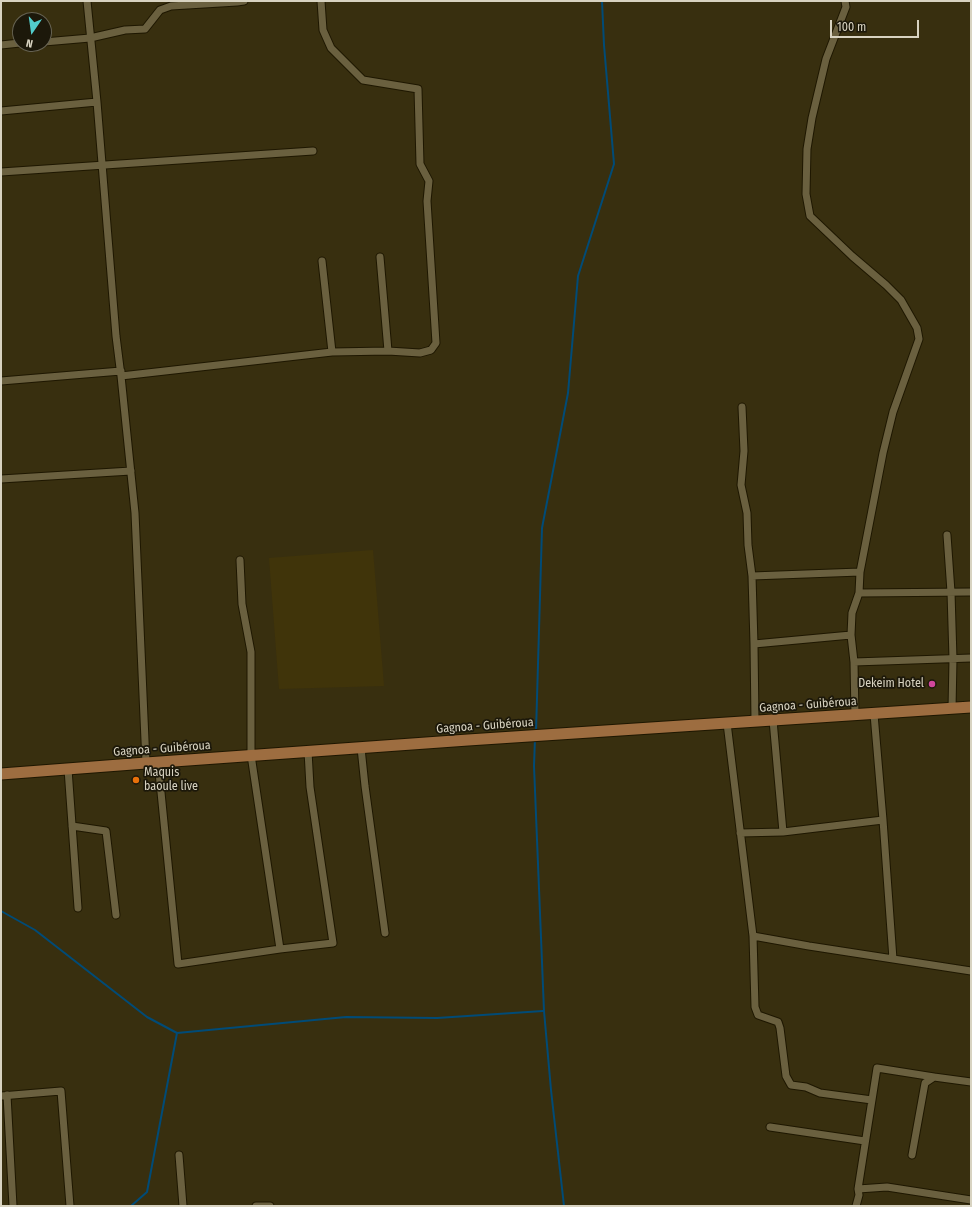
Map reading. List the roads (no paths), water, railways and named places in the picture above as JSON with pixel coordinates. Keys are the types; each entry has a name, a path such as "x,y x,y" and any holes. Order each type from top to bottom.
{"main road":[{"name":"Gagnoa - Guibéroua","path":"1,774 308,751 971,707"}],"street":[{"path":"87,1 116,336 135,513 146,763"},
{"path":"52,41 90,38 125,30 145,29 160,10 171,6 244,1"},
{"path":"1,381 121,374 332,352 388,351 420,353 431,350 436,343 427,201 429,181 420,164 418,89 363,80 331,48 323,30 320,1"},
{"path":"844,1 846,7 826,59 812,118 807,149 806,194 810,216 901,300 917,328 919,339 893,412 883,453 860,572 859,593 852,613 851,635 854,662 855,715"},
{"path":"1,45 12,44"},
{"path":"1,111 96,102"},
{"path":"1,172 313,151"},
{"path":"380,257 388,351"},
{"path":"322,261 332,352"},
{"path":"742,406 744,451 741,485 746,513 752,576 755,721"},
{"path":"1,479 131,472"},
{"path":"947,535 951,592 953,658 952,709"},
{"path":"240,560 242,604 251,652 251,755 280,949"},
{"path":"752,576 860,572"},
{"path":"859,593 971,592"},
{"path":"754,644 851,635"},
{"path":"854,662 971,658"},
{"path":"874,714 893,958"},
{"path":"773,720 783,832"},
{"path":"727,723 753,936 755,1007 758,1015 778,1022 786,1076 791,1086 806,1087 820,1093 872,1100"},
{"path":"361,748 385,933"},
{"path":"158,762 178,964 333,943 310,786 308,751"},
{"path":"68,769 78,908"},
{"path":"740,833 783,832 883,820"},
{"path":"72,826 106,831 116,915"},
{"path":"753,936 971,971"},
{"path":"856,1206 877,1068 971,1082"},
{"path":"912,1155 925,1083 934,1077"},
{"path":"14,1206 4,1096 61,1091 70,1206"},
{"path":"770,1127 865,1141"},
{"path":"179,1155 183,1206"},
{"path":"858,1189 887,1187 971,1200"},
{"path":"256,1206 270,1206"}],"waterway":[{"path":"536,732 542,528 568,393 578,276 614,164 604,45 602,1"},
{"path":"535,738 534,766 544,1011 564,1206"},
{"path":"1,911 35,930 147,1017 177,1033"},
{"path":"131,1206 147,1192 177,1033 346,1017 437,1018 543,1011"}],"place":[{"name":"Dekeim Hotel","path":"932,684"},
{"name":"Maquis baoule live","path":"136,780"}]}
